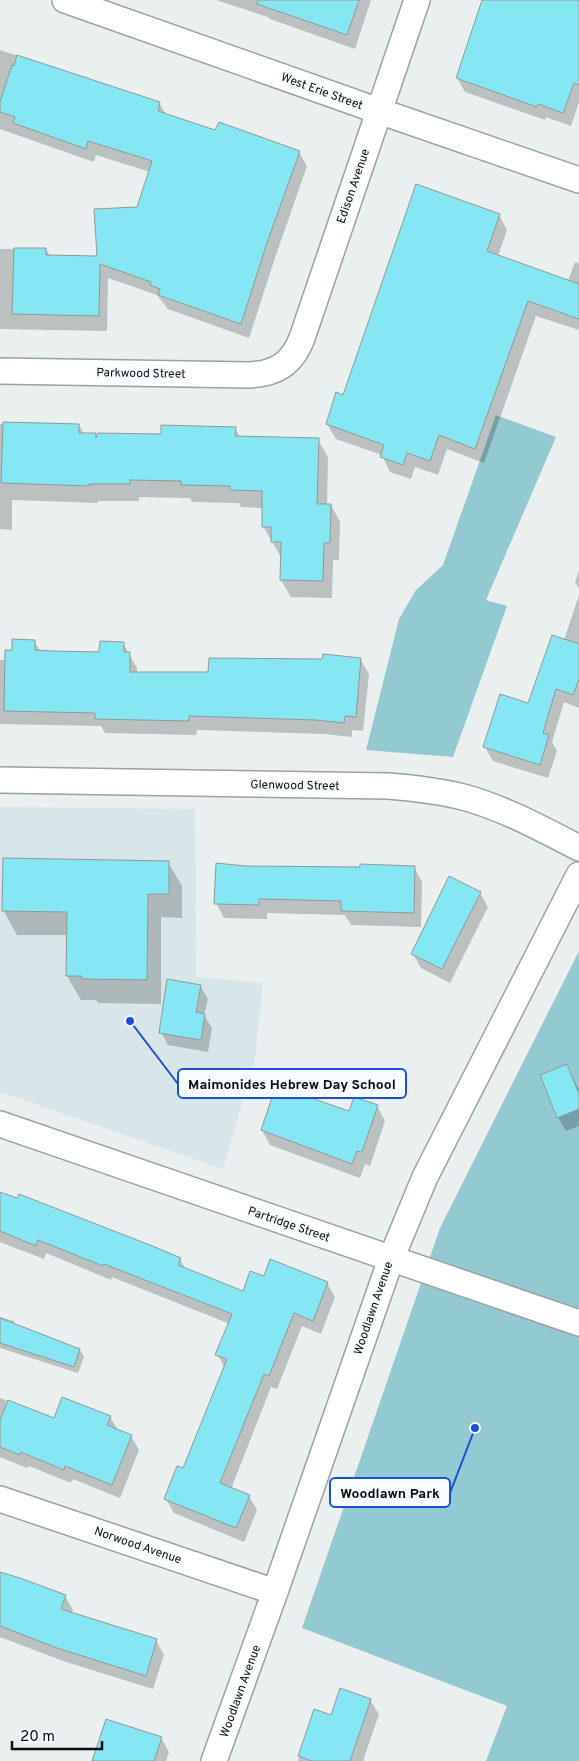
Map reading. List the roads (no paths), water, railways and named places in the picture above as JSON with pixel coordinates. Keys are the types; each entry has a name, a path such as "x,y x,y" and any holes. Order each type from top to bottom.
{"street":[{"name":"West Erie Street","path":"65,0 579,180"},
{"name":"Edison Avenue","path":"281,367 294,355 302,338 417,0"},
{"name":"Parkwood Street","path":"0,371 248,375 262,374 281,367"},
{"name":"Glenwood Street","path":"0,780 388,786 422,789 463,797 483,804 528,822 579,848"},
{"name":"Woodlawn Avenue","path":"214,1761 391,1258 425,1177 579,875"},
{"name":"Partridge Street","path":"0,1124 579,1323"},
{"name":"Norwood Avenue","path":"0,1498 275,1592"}],"place":[{"name":"Maimonides Hebrew Day School","path":"130,1021"},
{"name":"Woodlawn Park","path":"475,1428"}]}
